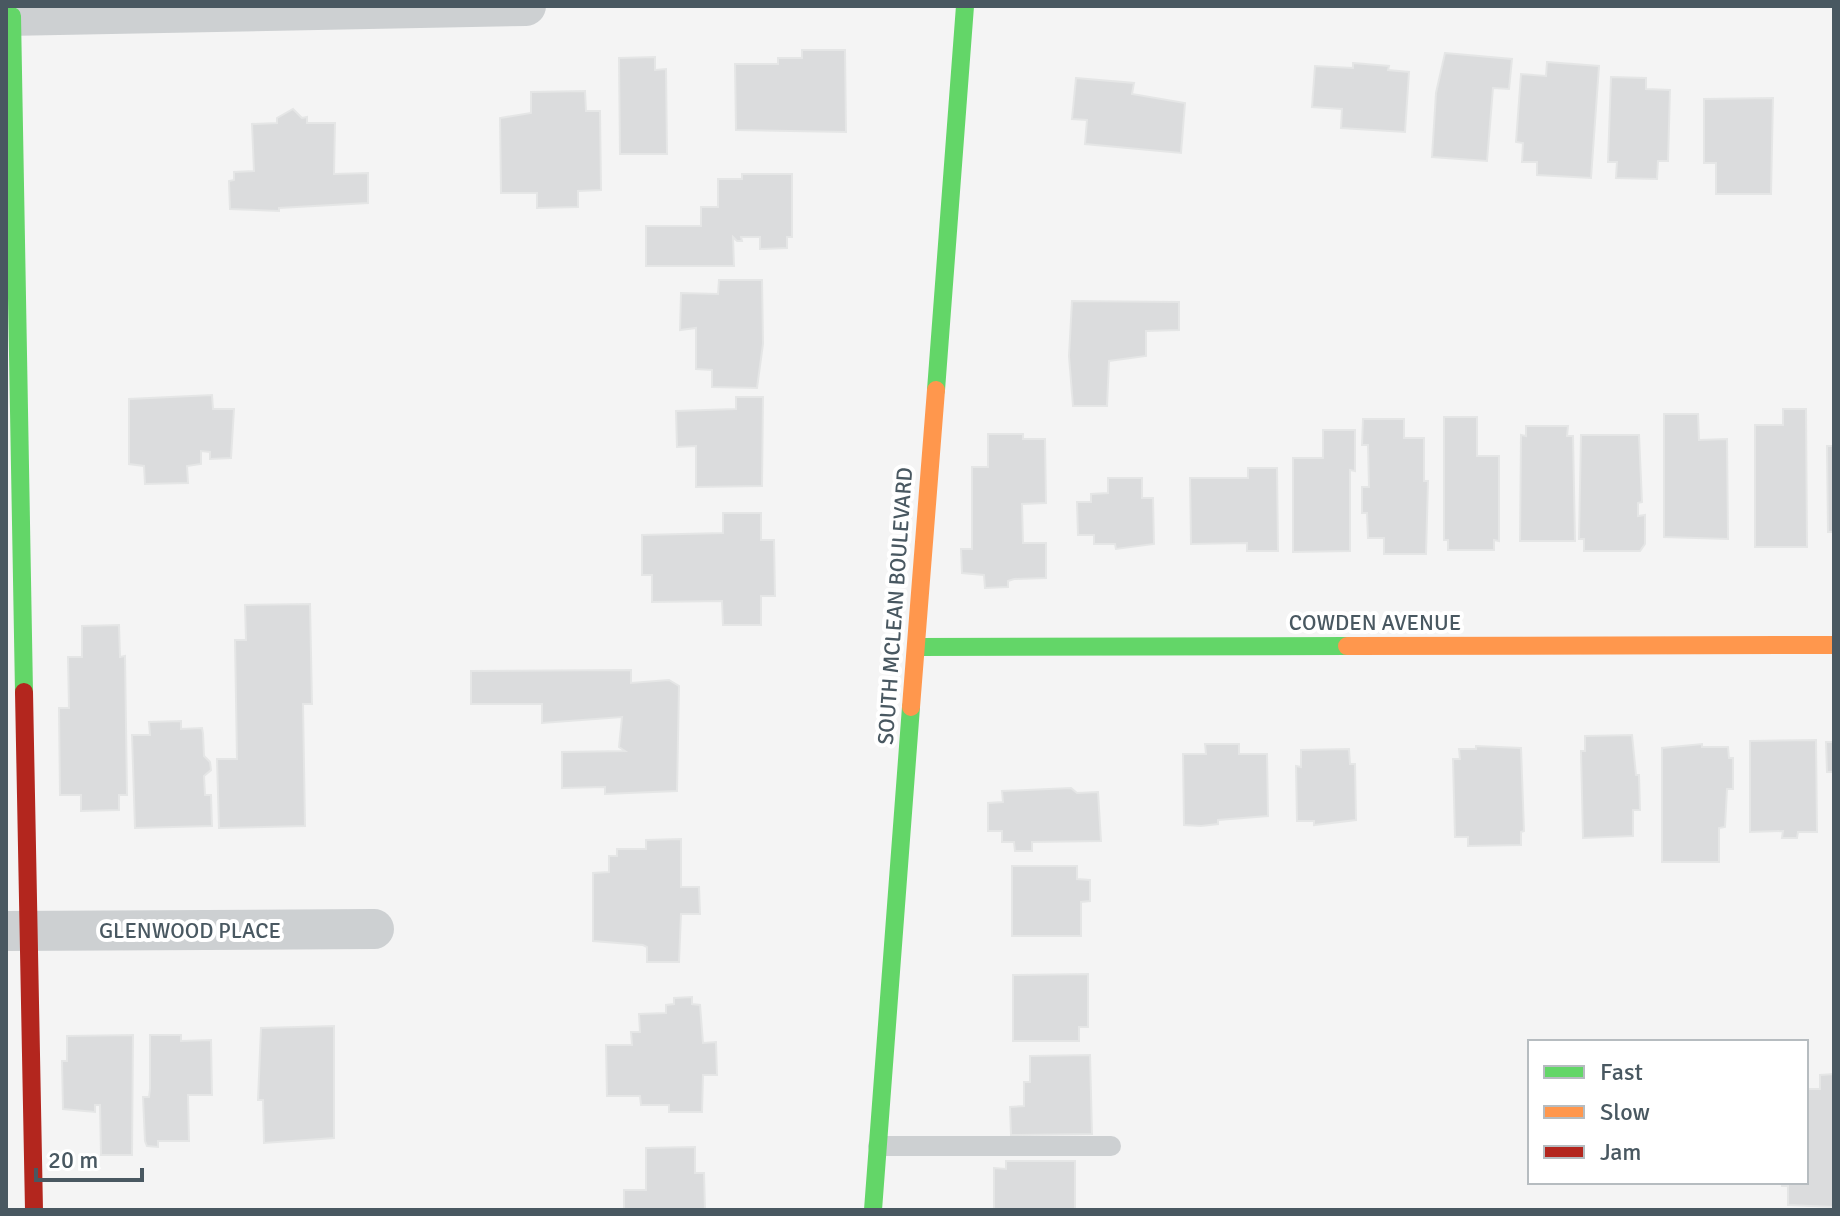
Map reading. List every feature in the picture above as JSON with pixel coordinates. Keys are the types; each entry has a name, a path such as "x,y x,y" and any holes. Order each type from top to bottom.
{"street":[{"path":"34,1210 17,931 9,16 526,6"},
{"name":"SOUTH MCLEAN BOULEVARD","path":"873,1210 965,6"},
{"name":"COWDEN AVENUE","path":"917,647 1834,645"},
{"name":"GLENWOOD PLACE","path":"17,931 374,929"}],"lane":[{"path":"878,1146 1111,1146"}],"building":[{"path":"802,50 845,50 846,132 736,130 735,64 778,64 778,58 802,58"},
{"path":"1445,53 1512,59 1509,89 1493,88 1487,161 1432,157 1436,93"},
{"path":"655,57 655,70 666,69 667,154 620,154 619,58"},
{"path":"1547,62 1599,66 1591,178 1537,175 1537,162 1522,162 1523,143 1516,142 1521,74 1546,76"},
{"path":"1353,63 1389,66 1388,70 1409,72 1405,132 1341,128 1342,109 1312,107 1315,66 1353,68"},
{"path":"1611,77 1646,78 1646,89 1670,90 1668,161 1658,161 1657,179 1616,178 1617,162 1608,162"},
{"path":"1076,78 1134,83 1132,94 1185,103 1181,153 1085,144 1087,120 1072,119"},
{"path":"585,91 586,111 600,111 601,190 578,191 578,207 537,208 537,193 501,193 500,118 531,113 531,92"},
{"path":"1773,98 1771,194 1716,194 1716,163 1704,163 1704,99"},
{"path":"293,109 302,118 307,117 307,123 335,123 334,174 368,173 368,203 279,208 279,211 230,209 229,181 234,180 234,172 254,171 252,124 277,123 277,118"},
{"path":"742,174 792,174 792,237 787,237 787,248 760,249 760,237 741,237 742,241 737,241 733,237 734,266 646,266 646,226 701,226 701,207 718,207 718,179 742,179"},
{"path":"719,280 762,280 763,344 757,388 712,387 712,370 696,369 696,328 680,330 681,293 718,294"},
{"path":"1072,301 1179,302 1179,330 1146,331 1146,356 1109,361 1107,406 1073,406 1069,356"},
{"path":"212,395 213,409 234,409 231,458 210,459 210,452 201,451 201,464 187,466 188,483 145,484 144,466 129,464 129,399"},
{"path":"736,397 763,397 762,486 696,487 696,446 677,447 676,411 736,409"},
{"path":"1783,409 1806,409 1807,547 1755,547 1755,425 1783,425"},
{"path":"1664,414 1698,414 1699,440 1727,439 1728,539 1664,537"},
{"path":"1444,417 1477,417 1477,456 1499,456 1499,541 1494,540 1494,550 1448,550 1448,540 1444,540"},
{"path":"1363,419 1404,419 1404,438 1424,438 1424,481 1428,481 1426,554 1384,554 1384,538 1368,538 1367,513 1362,513 1362,487 1369,487 1368,445 1362,445"},
{"path":"1526,426 1568,426 1567,436 1573,436 1575,541 1520,541 1521,435 1526,436"},
{"path":"1323,430 1355,430 1355,471 1350,470 1350,551 1293,552 1293,458 1323,458"},
{"path":"988,434 1023,434 1023,439 1045,439 1046,503 1022,504 1023,543 1046,543 1046,578 1014,579 1008,581 1008,587 985,588 984,575 962,573 961,549 972,549 972,467 988,467"},
{"path":"1581,435 1639,435 1642,502 1638,503 1638,516 1645,515 1645,544 1640,551 1584,551 1584,539 1579,539"},
{"path":"1827,446 1834,446 1834,532 1828,532"},
{"path":"1248,468 1277,468 1278,551 1247,551 1247,543 1191,544 1190,478 1248,478"},
{"path":"1108,478 1142,478 1142,498 1153,498 1154,544 1116,549 1115,544 1094,544 1094,535 1078,535 1077,502 1091,502 1091,494 1108,493"},
{"path":"723,513 761,513 761,540 774,540 775,596 761,596 761,625 723,625 722,601 652,602 652,575 642,575 642,535 723,533"},
{"path":"310,604 312,704 303,704 305,826 219,828 217,759 237,759 235,640 246,640 245,605"},
{"path":"119,625 120,657 125,656 127,795 119,795 119,810 81,811 81,795 60,795 59,708 69,708 68,657 82,657 82,626"},
{"path":"631,670 631,683 669,680 679,686 677,791 605,794 605,787 562,788 562,752 625,751 619,747 622,717 542,723 542,704 471,704 471,671"},
{"path":"181,721 181,729 202,728 204,756 210,762 211,770 204,776 205,795 211,795 212,826 135,828 132,735 150,735 149,722"},
{"path":"1632,735 1636,775 1639,775 1640,810 1633,810 1633,836 1583,838 1581,751 1585,751 1585,736"},
{"path":"1816,740 1817,832 1798,832 1797,838 1782,838 1783,831 1750,832 1750,741"},
{"path":"1826,742 1834,742 1834,772 1827,772"},
{"path":"1205,744 1239,744 1239,754 1267,754 1268,816 1218,820 1218,824 1201,826 1184,825 1183,754 1206,754"},
{"path":"1702,744 1702,747 1728,747 1729,758 1733,758 1733,789 1727,789 1725,827 1719,828 1719,862 1662,862 1662,748"},
{"path":"1476,746 1521,748 1524,831 1521,832 1521,845 1468,846 1468,837 1455,837 1453,759 1460,759 1459,749 1476,749"},
{"path":"1349,749 1350,764 1355,764 1356,820 1314,825 1314,821 1297,821 1296,766 1301,767 1301,750"},
{"path":"1071,788 1077,793 1098,792 1101,841 1032,842 1032,851 1015,851 1014,842 1002,842 1002,831 988,831 988,803 1003,802 1002,791"},
{"path":"681,839 681,887 699,887 700,914 681,914 679,962 647,962 647,947 643,945 593,941 593,873 609,872 609,856 617,856 617,849 646,849 646,840"},
{"path":"1012,866 1077,866 1077,879 1090,880 1090,901 1081,902 1081,936 1012,936"},
{"path":"1088,974 1088,1027 1079,1027 1079,1041 1013,1041 1013,975"},
{"path":"692,997 692,1004 700,1005 703,1043 716,1042 717,1075 703,1075 702,1112 669,1112 669,1105 641,1105 640,1096 607,1096 606,1045 632,1045 631,1032 640,1032 639,1014 666,1013 666,1005 674,1004 674,998"},
{"path":"334,1026 334,1138 264,1143 263,1100 258,1100 261,1028"},
{"path":"133,1035 132,1155 101,1155 100,1105 95,1105 95,1112 63,1109 62,1061 67,1061 67,1036"},
{"path":"150,1035 181,1035 181,1041 211,1040 212,1095 188,1095 189,1141 158,1141 158,1147 147,1146 145,1141 143,1097 149,1097 150,1089"},
{"path":"1090,1055 1092,1134 1011,1135 1010,1107 1024,1106 1024,1082 1030,1082 1030,1056"},
{"path":"1834,1074 1834,1207 1788,1205 1788,1186 1782,1184 1808,1184 1808,1089 1820,1089 1820,1075"},
{"path":"695,1147 695,1173 704,1173 705,1210 624,1210 624,1190 646,1190 646,1148"},
{"path":"1006,1161 1075,1161 1075,1210 994,1210 994,1168 1006,1169"}],"traffic: fast":[{"path":"936,390 965,6"},
{"path":"12,16 24,692"},
{"path":"917,647 1347,646"},
{"path":"873,1210 911,707"}],"traffic: slow":[{"path":"911,707 936,390"},
{"path":"1347,646 1834,645"}],"traffic: jam":[{"path":"24,692 34,1210"}]}
